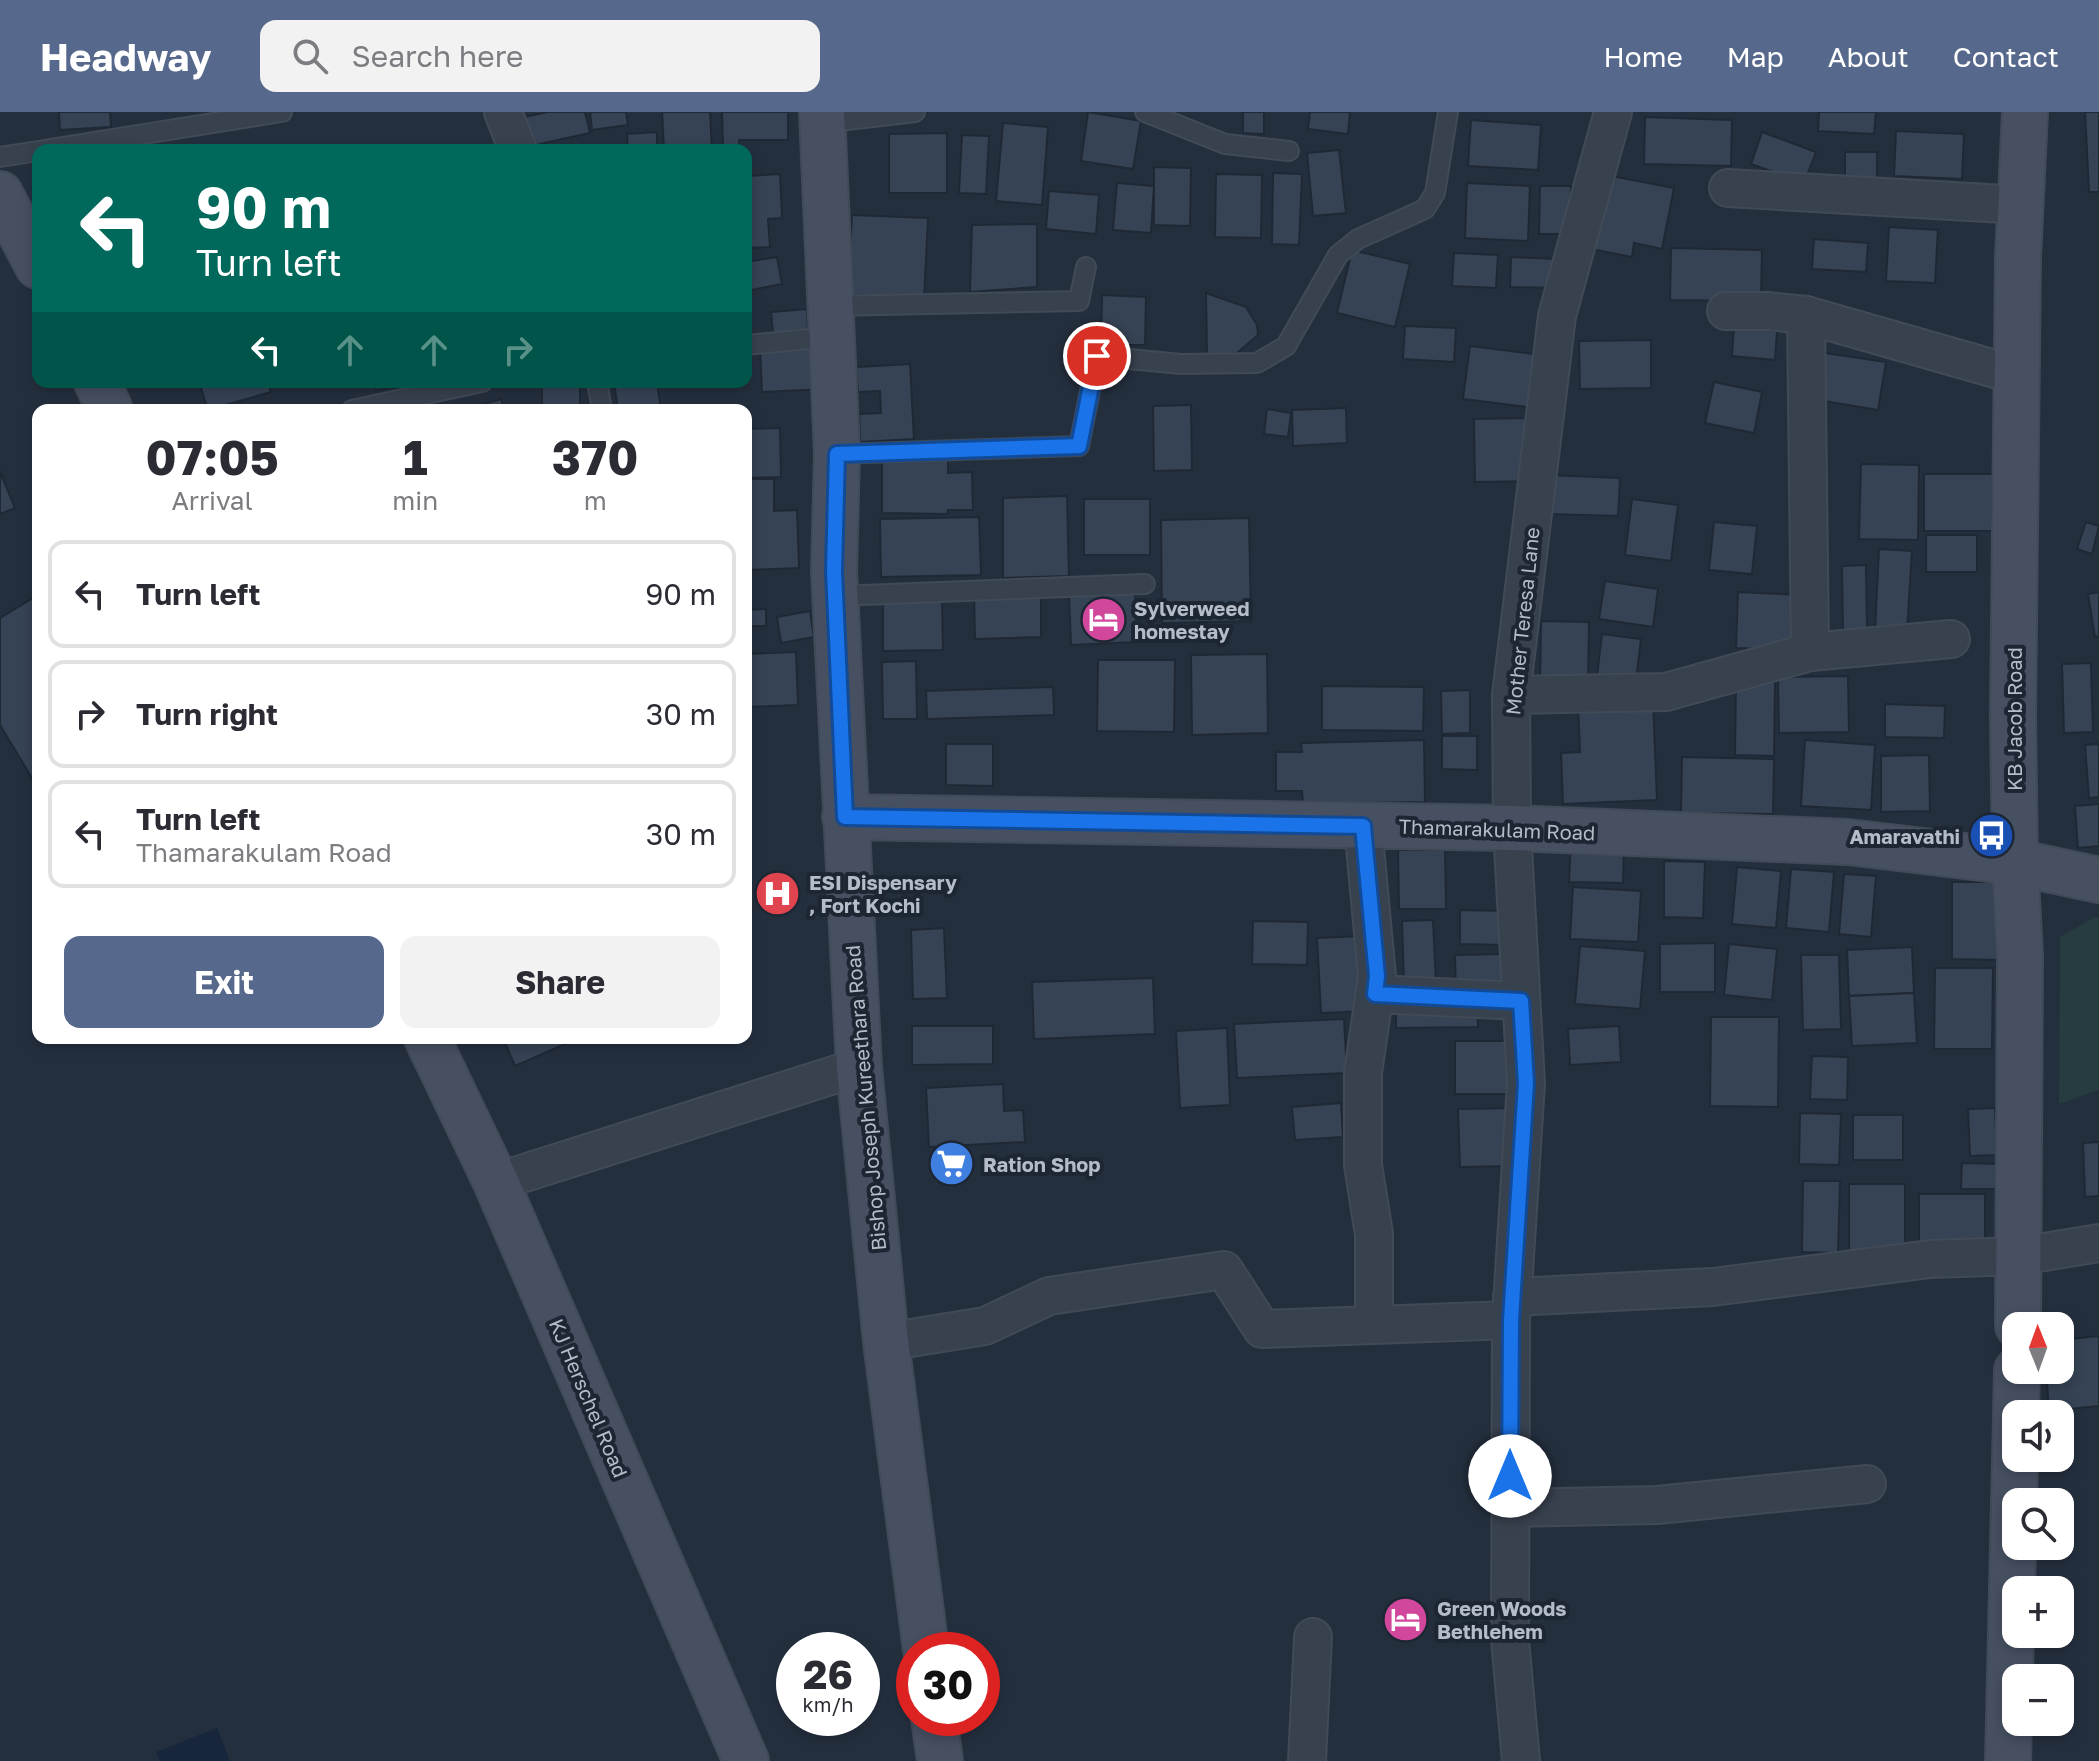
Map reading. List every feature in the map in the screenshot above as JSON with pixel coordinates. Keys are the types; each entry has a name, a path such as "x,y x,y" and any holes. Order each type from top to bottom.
{"street":[{"path":"503,112 516,144"},
{"name":"Mother Teresa Lane","path":"1521,1761 1510,1640 1510,1508 1512,1308 1526,1083 1512,828 1511,695 1557,316 1613,112"},
{"name":"KB Jacob Road","path":"2018,1312 2020,956 2013,716 2016,375 2025,112"},
{"name":"Bishop Joseph Kureethara Road","path":"822,118 837,454 834,571 859,1067 886,1342 924,1632"},
{"path":"1728,188 2021,205"},
{"path":"0,194 32,255"},
{"path":"1726,311 1806,315 2016,375"},
{"path":"1806,315 1810,652"},
{"path":"1511,695 1666,692 1810,652 1951,639"},
{"name":"Thamarakulam Road","path":"845,817 1512,828 1848,842 2015,862 2099,880"},
{"path":"1363,826 1377,976 1363,1073 1363,1165 1374,1234 1374,1324"},
{"path":"1375,994 1521,1001"},
{"name":"KJ Herschel Road","path":"430,1044 496,1182 746,1761"},
{"path":"496,1182 859,1067"},
{"path":"886,1342 985,1326 1049,1296 1224,1270 1262,1329 1374,1324 1713,1287 1930,1259 2020,1256 2099,1243"},
{"path":"2008,1761 2015,1472"},
{"path":"1510,1508 1657,1505 1867,1484"},
{"path":"1307,1761 1313,1637"},
{"path":"937,1736 940,1761"}],"lane":[{"path":"82,144 282,112"},
{"path":"822,118 915,112"},
{"path":"1145,112 1225,144 1289,151"},
{"path":"837,454 1079,446 1097,356 1181,364 1257,363 1268,358 1286,346 1338,255 1358,239 1425,209 1435,193 1448,112"},
{"path":"0,157 32,152"},
{"path":"752,343 830,322 1079,301 1086,267"},
{"path":"380,404 454,388"},
{"path":"837,596 1145,584"}],"green space":[{"path":"2095,917 2099,918 2099,1090 2059,1104 2060,937"}],"water":[{"path":"217,1728 230,1761 160,1761 156,1752"}],"building":[{"path":"59,112 110,112 111,127 60,130"},
{"path":"548,112 585,112 590,133 540,144 525,144 520,118"},
{"path":"590,112 626,112 628,125 592,130"},
{"path":"662,112 710,112 712,144 664,144"},
{"path":"722,112 788,112 788,140 739,140 739,144 723,144"},
{"path":"1088,112 1141,121 1133,169 1081,161"},
{"path":"1243,112 1264,112 1264,134 1243,133"},
{"path":"1310,112 1350,112 1348,134 1308,129"},
{"path":"1819,112 1876,112 1874,134 1818,131"},
{"path":"2085,112 2099,112 2099,192 2089,192"},
{"path":"1645,117 1732,120 1731,166 1644,164"},
{"path":"1471,120 1541,125 1538,170 1468,166"},
{"path":"1003,123 1048,127 1042,205 996,201"},
{"path":"1896,131 1964,134 1962,179 1894,176"},
{"path":"657,132 657,144 628,144 627,134"},
{"path":"1762,132 1816,152 1804,183 1751,164"},
{"path":"947,133 947,193 889,193 889,134"},
{"path":"962,135 989,136 986,194 959,193"},
{"path":"1339,150 1346,213 1313,216 1307,153"},
{"path":"1845,152 1877,152 1877,184 1845,183"},
{"path":"1154,167 1191,168 1190,226 1154,225"},
{"path":"1273,173 1302,174 1299,245 1272,244"},
{"path":"780,174 782,218 768,219 770,247 752,248 752,176"},
{"path":"1216,174 1262,175 1261,238 1215,237"},
{"path":"1601,174 1674,188 1662,249 1634,243 1632,257 1586,248"},
{"path":"1117,183 1154,186 1151,233 1113,230"},
{"path":"1467,183 1530,186 1528,241 1465,238"},
{"path":"1540,186 1571,186 1570,234 1539,234"},
{"path":"1049,191 1099,195 1096,234 1046,229"},
{"path":"852,215 928,218 924,299 848,295"},
{"path":"1037,224 1037,287 970,292 972,225"},
{"path":"1889,227 1938,230 1935,283 1886,281"},
{"path":"1814,239 1868,243 1866,272 1812,269"},
{"path":"1671,248 1762,250 1761,301 1670,300"},
{"path":"1352,250 1410,264 1395,327 1337,313"},
{"path":"1454,253 1498,255 1496,288 1452,286"},
{"path":"777,257 782,284 752,290 752,261"},
{"path":"1511,257 1557,259 1555,288 1510,287"},
{"path":"1206,293 1246,307 1257,325 1258,335 1237,353 1207,357"},
{"path":"1102,295 1146,297 1145,345 1101,345"},
{"path":"807,309 808,332 773,334 771,312"},
{"path":"1405,326 1456,328 1454,362 1403,359"},
{"path":"1734,327 1777,331 1775,360 1732,356"},
{"path":"1651,340 1651,388 1580,389 1579,341"},
{"path":"823,346 825,389 762,392 760,349"},
{"path":"1470,346 1542,355 1535,408 1463,399"},
{"path":"1825,353 1886,362 1878,410 1818,400"},
{"path":"910,364 914,439 860,442 859,414 881,413 880,391 858,392 856,367"},
{"path":"1714,382 1762,392 1754,433 1705,423"},
{"path":"201,388 269,388 271,392 229,404 206,404"},
{"path":"542,388 580,388 580,404 542,404"},
{"path":"615,388 658,388 660,404 617,404"},
{"path":"501,399 503,404 484,404"},
{"path":"1191,405 1192,470 1154,471 1153,406"},
{"path":"1346,408 1347,443 1293,446 1292,410"},
{"path":"1267,409 1291,413 1288,437 1264,434"},
{"path":"1533,418 1534,481 1475,482 1474,419"},
{"path":"780,428 781,477 752,478 752,429"},
{"path":"882,459 948,460 948,473 972,472 973,510 948,510 947,514 882,513"},
{"path":"1861,464 1919,465 1918,540 1859,539"},
{"path":"0,472 15,508 0,514"},
{"path":"1924,474 1993,474 1992,531 1924,531"},
{"path":"1548,475 1620,478 1618,516 1547,514"},
{"path":"752,479 774,479 774,511 797,510 799,568 752,570"},
{"path":"1067,496 1069,576 1003,578 1003,498"},
{"path":"1084,499 1150,499 1150,555 1084,555"},
{"path":"1632,499 1678,505 1671,561 1625,555"},
{"path":"979,517 981,575 881,577 880,519"},
{"path":"1249,518 1251,621 1162,623 1161,520"},
{"path":"1714,522 1757,526 1752,574 1709,570"},
{"path":"2086,522 2099,526 2092,554 2077,549"},
{"path":"1926,535 1977,535 1977,572 1926,572"},
{"path":"1879,549 1912,551 1907,631 1875,630"},
{"path":"1866,565 1867,630 1843,631 1842,566"},
{"path":"1605,581 1658,589 1653,627 1599,619"},
{"path":"1738,592 1799,595 1797,650 1736,648"},
{"path":"2099,592 2099,636 2095,637 2088,594"},
{"name":"Sylverweed homestay","path":"1135,593 1137,642 1071,645 1069,596"},
{"path":"1041,595 1041,637 975,639 974,596"},
{"path":"942,598 943,650 883,651 883,599"},
{"path":"32,599 32,778 0,725 0,618"},
{"path":"766,609 766,626 752,626 752,610"},
{"path":"810,611 814,637 781,643 777,617"},
{"path":"1541,621 1589,622 1588,686 1540,685"},
{"path":"1602,634 1641,639 1635,689 1596,684"},
{"path":"796,652 798,705 752,707 752,654"},
{"path":"1267,654 1268,733 1192,735 1191,655"},
{"path":"1098,660 1175,660 1174,732 1097,731"},
{"path":"916,661 917,719 883,719 882,662"},
{"path":"2091,663 2093,732 2064,733 2062,664"},
{"path":"1848,676 1849,732 1779,733 1778,677"},
{"path":"1736,681 1775,681 1774,756 1735,755"},
{"path":"1322,686 1424,687 1423,731 1322,730"},
{"path":"1053,687 1054,715 927,719 926,691"},
{"path":"1470,690 1470,733 1442,734 1441,691"},
{"path":"1653,701 1657,800 1563,804 1561,753 1580,752 1578,704"},
{"path":"1885,704 1945,706 1944,738 1885,737"},
{"path":"1442,736 1477,736 1477,770 1442,769"},
{"path":"1424,740 1425,802 1303,804 1302,791 1276,791 1276,752 1302,752 1301,743"},
{"path":"1805,740 1875,745 1871,810 1801,806"},
{"path":"946,744 993,744 993,786 946,785"},
{"path":"2099,744 2099,797 2089,798 2085,745"},
{"path":"1929,755 1930,811 1881,812 1881,756"},
{"path":"1682,757 1774,759 1773,814 1681,813"},
{"path":"2099,804 2099,846 2078,848 2075,806"},
{"path":"1571,841 1624,842 1623,883 1569,882"},
{"path":"1398,850 1445,850 1446,909 1399,909"},
{"path":"1664,861 1705,862 1703,918 1664,917"},
{"path":"1737,867 1781,871 1776,928 1732,924"},
{"path":"1791,869 1834,872 1829,932 1786,928"},
{"path":"1844,874 1876,876 1871,937 1839,934"},
{"path":"1952,882 2002,882 2002,960 1952,959"},
{"path":"1573,887 1641,891 1638,942 1570,939"},
{"path":"1460,910 1507,911 1507,945 1460,944"},
{"path":"1433,920 1436,983 1404,985 1402,921"},
{"path":"1253,921 1308,922 1307,965 1252,964"},
{"path":"944,928 947,998 913,999 911,930"},
{"path":"1363,936 1367,1011 1321,1013 1317,938"},
{"path":"1715,943 1715,992 1660,992 1660,944"},
{"path":"1729,944 1777,949 1772,1000 1724,995"},
{"path":"1580,946 1645,951 1640,1009 1575,1004"},
{"path":"1912,947 1914,993 1849,996 1847,950"},
{"path":"1505,954 1506,993 1456,994 1455,955"},
{"path":"1801,955 1839,955 1841,1029 1803,1030"},
{"path":"1935,968 1993,968 1992,1049 1934,1049"},
{"path":"1153,978 1155,1034 1034,1039 1032,982"},
{"path":"1914,993 1917,1043 1852,1046 1849,996"},
{"path":"1477,1003 1478,1027 1396,1028 1396,1004"},
{"path":"1711,1017 1779,1017 1778,1107 1710,1106"},
{"path":"1344,1019 1347,1073 1237,1078 1234,1024"},
{"path":"912,1026 993,1026 993,1064 912,1065"},
{"path":"1619,1026 1621,1062 1570,1065 1568,1029"},
{"path":"1227,1028 1230,1105 1180,1108 1176,1031"},
{"path":"1455,1041 1510,1041 1510,1094 1455,1094"},
{"path":"506,1044 565,1044 515,1066"},
{"path":"1812,1056 1848,1057 1847,1100 1810,1099"},
{"path":"1003,1084 1004,1111 1023,1110 1025,1142 929,1147 926,1088"},
{"path":"1341,1103 1343,1137 1295,1140 1292,1107"},
{"path":"1515,1108 1516,1166 1460,1167 1458,1109"},
{"path":"1995,1108 1997,1155 1970,1156 1968,1109"},
{"path":"1800,1113 1841,1114 1839,1165 1799,1164"},
{"path":"1853,1115 1903,1115 1903,1160 1853,1160"},
{"path":"2099,1142 2099,1196 2085,1197 2083,1143"},
{"path":"1962,1163 1999,1164 1999,1189 1961,1189"},
{"path":"1803,1181 1840,1181 1838,1253 1802,1252"},
{"path":"1849,1184 1905,1184 1905,1256 1849,1256"},
{"path":"1919,1194 1985,1194 1985,1243 1919,1243"},
{"path":"2099,1336 2099,1406 2074,1408 2074,1400 2048,1400 2047,1384 2074,1384 2074,1339"}],"place":[{"name":"Sylverweed homestay","path":"1103,619"},
{"name":"Amaravathi","path":"1991,836"},
{"name":"ESI Dispensary , Fort Kochi","path":"778,893"},
{"name":"Ration Shop","path":"952,1164"},
{"name":"Green Woods Bethlehem","path":"1406,1620"}],"route":[{"path":"1097,356 1079,446 837,454 834,571 845,817 1363,826 1377,976 1375,994 1521,1001 1526,1083 1511,1320 1510,1476"}]}
